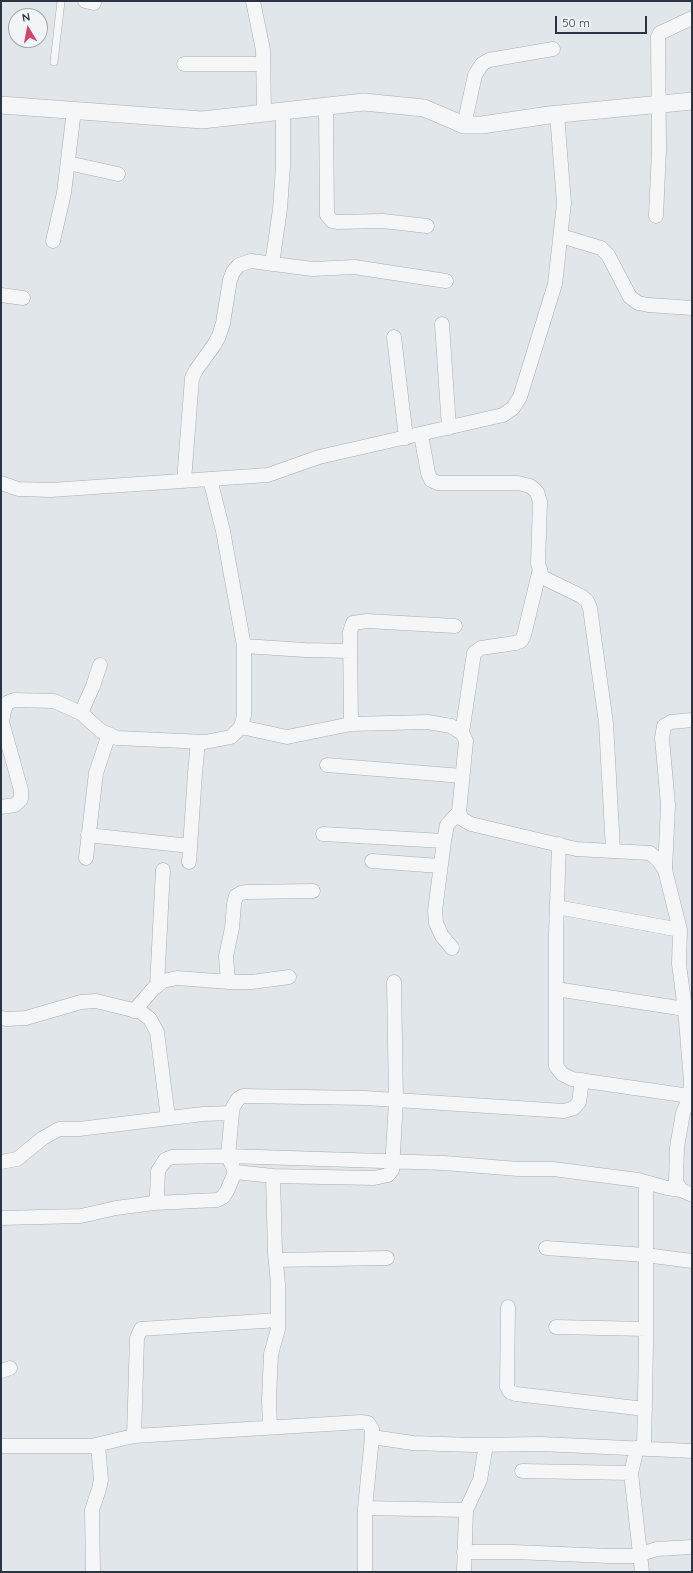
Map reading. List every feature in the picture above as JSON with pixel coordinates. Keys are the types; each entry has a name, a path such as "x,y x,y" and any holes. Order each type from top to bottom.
{"street":[{"path":"253,1 262,40 264,113"},
{"path":"656,216 659,150 658,35 663,31 692,18"},
{"path":"464,125 475,75 482,64 489,60 553,49"},
{"path":"184,64 263,64"},
{"path":"1,105 202,120 364,102 424,108 464,125 482,125 557,114 692,101"},
{"path":"326,106 326,216 332,221 337,222 383,221 427,226"},
{"path":"53,241 64,193 74,110"},
{"path":"272,264 280,209 283,111"},
{"path":"1,483 18,489 51,490 268,475 319,457 421,435 503,415 513,408 520,397 555,284 564,203 557,114"},
{"path":"68,163 118,174"},
{"path":"561,236 601,248 605,251 630,297 638,304 648,306 692,308"},
{"path":"184,481 192,378 219,336 223,323 230,280 233,272 239,265 251,261 312,269 354,267 446,281"},
{"path":"1,295 23,298"},
{"path":"442,324 449,428"},
{"path":"394,337 406,438"},
{"path":"421,435 428,473 431,480 438,483 518,483 530,486 537,492 540,502 538,563 542,577 581,596 587,601 590,608 606,723 613,850"},
{"path":"1,807 15,805 21,799 21,790 1,722 7,703 14,700 54,701 81,713 101,731 117,738 206,742 231,737 240,727 244,715 244,646 223,531 210,479"},
{"path":"462,733 474,653 481,648 515,644 521,640 524,635 540,569"},
{"path":"351,724 350,632 353,624 367,622 455,626"},
{"path":"244,646 305,650 350,650"},
{"path":"81,713 93,686 100,665"},
{"path":"664,870 668,805 662,738 664,726 671,722 692,720"},
{"path":"240,727 287,737 351,724 428,722 451,726 462,733 466,741 459,812 462,819 471,824 582,850 613,850 650,854 659,861 664,870 680,930 679,964 685,1009 691,1081 687,1114 677,1147 676,1182 686,1192"},
{"path":"86,858 96,773 109,734"},
{"path":"189,862 194,773 198,742"},
{"path":"327,765 462,776"},
{"path":"452,948 442,936 436,923 435,911 444,841 448,825 459,812"},
{"path":"323,834 444,841"},
{"path":"88,835 190,846"},
{"path":"559,844 556,1066 562,1074 572,1079 690,1096"},
{"path":"372,861 440,866"},
{"path":"157,986 163,870"},
{"path":"228,982 226,956 232,928 236,896 247,892 313,891"},
{"path":"557,907 680,930"},
{"path":"134,1011 163,981 176,978 228,982 252,982 289,976"},
{"path":"235,1172 273,1176 374,1178 388,1175 392,1170 394,1162 396,1100 394,982"},
{"path":"556,989 685,1009"},
{"path":"1,1018 26,1018 81,1002 96,1001 141,1012 150,1019 157,1032 168,1118"},
{"path":"1,1218 81,1216 154,1203 217,1200 227,1191 235,1172 228,1156 232,1113 233,1107 238,1099 243,1096 321,1096 564,1111 574,1108 579,1102 582,1080"},
{"path":"1,1162 17,1159 43,1138 58,1129 203,1114 232,1113"},
{"path":"154,1203 157,1196 158,1171 165,1160 172,1157 228,1156 444,1163 518,1169 553,1169 613,1176 646,1182 686,1192"},
{"path":"270,1427 269,1400 271,1354 278,1329 278,1284 273,1176"},
{"path":"642,1572 631,1473 640,1448 645,1409 646,1182"},
{"path":"546,1248 646,1255 692,1261"},
{"path":"276,1260 387,1258"},
{"path":"508,1307 507,1387 510,1392 516,1394 645,1409"},
{"path":"134,1436 137,1338 141,1329 278,1320"},
{"path":"556,1327 646,1329"},
{"path":"1,1446 40,1447 98,1445 134,1436 270,1427 361,1422 368,1423 372,1428 372,1437 365,1508 365,1572"},
{"path":"372,1437 413,1443 486,1445 541,1444 692,1451"},
{"path":"93,1572 92,1510 101,1480 98,1445"},
{"path":"464,1572 466,1510 480,1480 486,1445"},
{"path":"522,1471 631,1473"},
{"path":"365,1508 466,1510"},
{"path":"464,1552 634,1556 657,1549 692,1548"}],"lane":[{"path":"54,62 62,1"}]}
